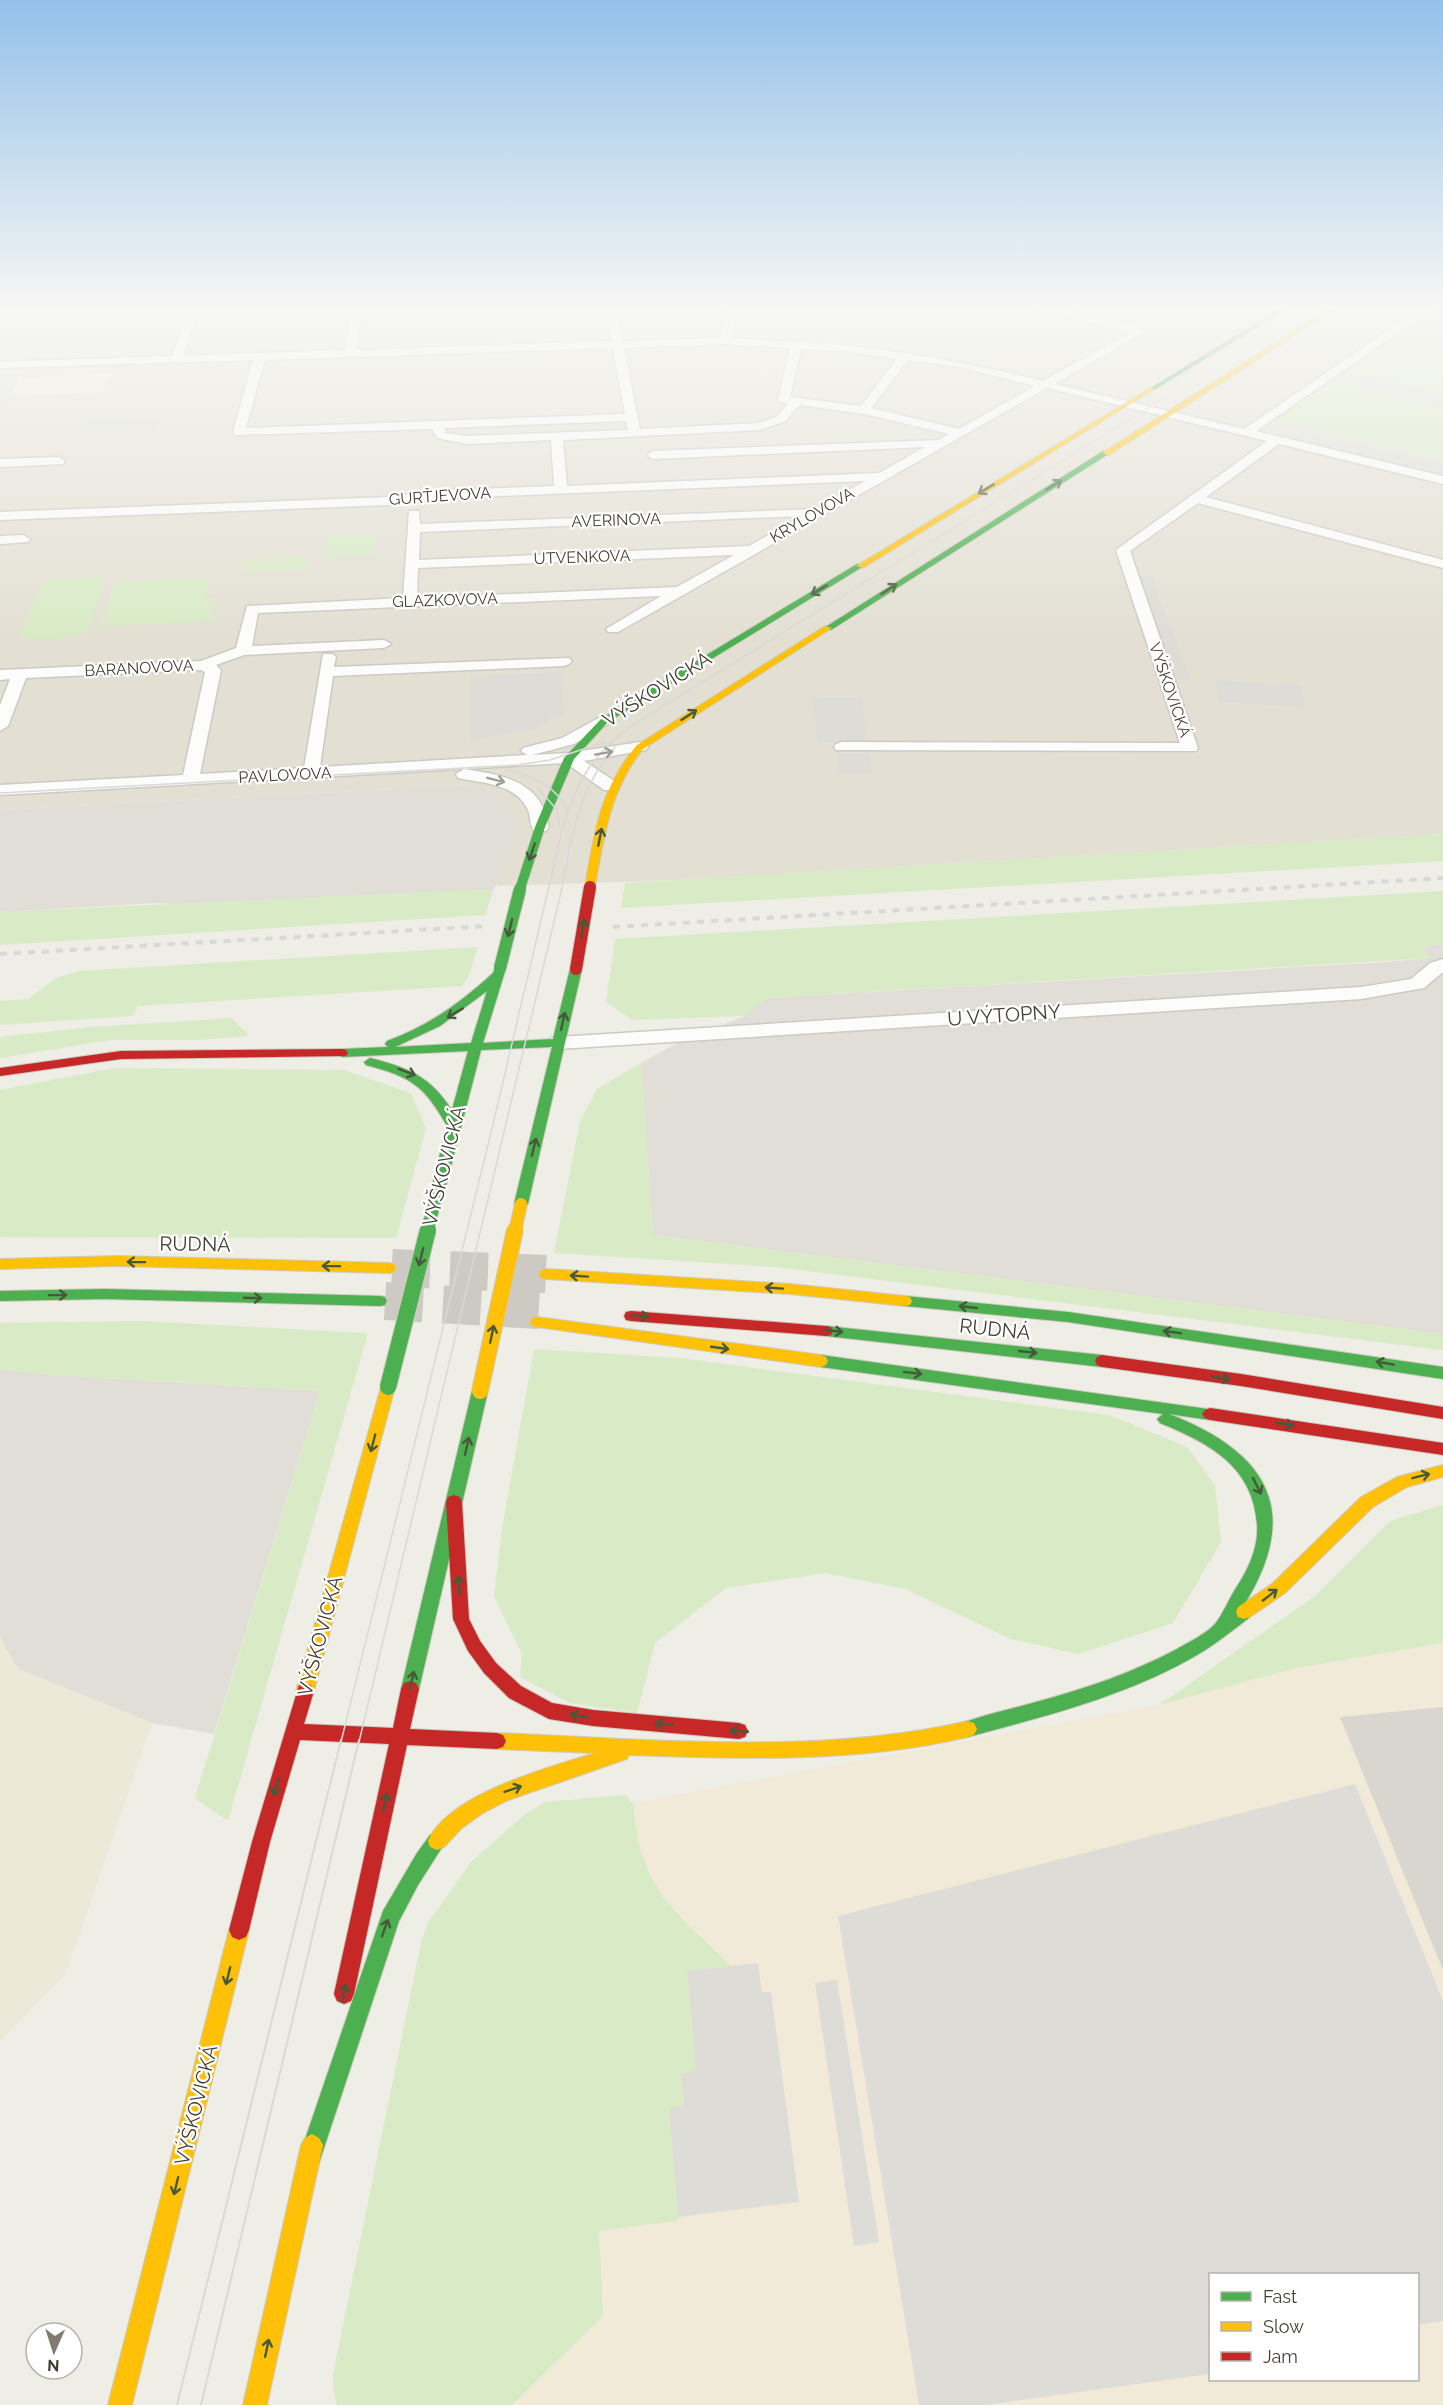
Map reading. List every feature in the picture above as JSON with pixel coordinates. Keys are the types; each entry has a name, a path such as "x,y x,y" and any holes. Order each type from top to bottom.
{"main road":[{"name":"VÝŠKOVICKÁ","path":"120,2405 261,1842 294,1732 388,1387 453,1125 499,971 520,889 540,827 569,759 605,720 1104,417"},
{"name":"VÝŠKOVICKÁ","path":"342,2003 399,1737 576,969 610,786 623,764 640,747 1161,417"},
{"path":"330,1054 386,1045 419,1035 466,1006 499,971"},
{"path":"0,1072 121,1055 330,1054 558,1043"},
{"path":"330,1054 388,1065 418,1076 428,1083 444,1103 453,1125"},
{"name":"RUDNÁ","path":"3,1263 117,1261 389,1268"},
{"name":"RUDNÁ","path":"546,1274 790,1289 1068,1317 1443,1373"},
{"path":"0,1296 105,1294 380,1301"},
{"path":"562,1311 538,1316 720,1348 1081,1394 1443,1449"},
{"name":"RUDNÁ","path":"620,1315 793,1326 1071,1357 1371,1400 1443,1413"},
{"path":"1081,1394 1196,1429 1226,1448 1250,1473 1263,1501 1266,1521 1264,1544 1257,1565 1221,1627"},
{"path":"294,1732 690,1750 881,1744 959,1731 1063,1703 1154,1668 1191,1649 1279,1588 1366,1502 1409,1479 1443,1471"},
{"path":"454,1502 461,1619 474,1646 490,1668 515,1692 549,1711 750,1732"},
{"path":"786,1735 881,1744"},
{"path":"308,2163 387,1923 406,1882 429,1848 466,1814 500,1793 594,1764 635,1748"},
{"path":"255,2405 335,2037"},
{"path":"113,2405 133,2359"}],"street":[{"path":"243,417 239,432 625,417"},
{"path":"631,417 634,434"},
{"path":"436,425 441,435 453,440 762,427 779,422 785,417"},
{"path":"894,417 962,434"},
{"name":"KRYLOVOVA","path":"613,629 880,477 991,417"},
{"path":"1181,417 1443,480"},
{"path":"1247,432 1270,417"},
{"path":"557,437 561,489"},
{"name":"VÝŠKOVICKÁ","path":"842,747 1190,748 1123,550 1277,440"},
{"path":"653,455 944,443"},
{"path":"0,463 59,461"},
{"name":"GURŤJEVOVA","path":"0,516 389,501 561,489 880,477"},
{"path":"410,601 415,498"},
{"path":"1196,498 1443,564"},
{"name":"AVERINOVA","path":"414,528 818,512"},
{"path":"0,540 23,539"},
{"name":"UTVENKOVA","path":"412,564 752,550"},
{"name":"GLAZKOVOVA","path":"243,651 252,609 681,590"},
{"name":"BARANOVOVA","path":"0,675 204,665 243,651 384,644"},
{"path":"311,774 330,647"},
{"path":"326,672 564,661"},
{"path":"190,780 213,670 204,665"},
{"path":"0,726 21,674"},
{"path":"418,768 552,745 579,736 605,720"},
{"name":"PAVLOVOVA","path":"0,790 569,759 640,747"},
{"path":"569,759 610,786"},
{"path":"418,768 506,782 523,792 537,809 540,827"},
{"name":"U VÝTOPNY","path":"558,1043 1361,993 1417,984 1443,965"}],"shaded area":[{"path":"0,417 1443,417 1443,834 678,880 497,886 516,822 471,785 0,810"},
{"path":"158,419 154,430 74,433 79,422"},
{"path":"1307,432 1443,464 1443,474 1289,436"},
{"path":"879,446 880,452 843,453 842,449 835,453 806,455 804,451 796,451 797,453 761,453 756,456 736,457 732,454 732,457 672,460 671,457"},
{"path":"1138,576 1151,576 1191,680 1177,680"},
{"path":"561,672 564,714 552,715 547,723 531,730 470,740 470,676"},
{"path":"1215,680 1300,686 1305,707 1219,702"},
{"path":"861,697 868,743 818,743 812,698"},
{"path":"837,753 869,754 872,774 839,774"},
{"path":"471,785 491,792 507,807 516,822 499,881 493,890 178,904 156,903 0,912 0,810"},
{"path":"1443,944 1443,1334 653,1235 641,1063 678,1043 745,1016 767,998 1386,962 1430,958 1423,947"},
{"path":"0,1369 52,1375 320,1391 214,1734 152,1723 18,1669 0,1638"},
{"path":"0,1638 18,1669 152,1723 66,1973 0,2041"},
{"path":"1443,1643 1443,2405 459,2405 633,1803 1159,1705 1296,1668"},
{"path":"1355,1784 1443,2001 1443,2321 1419,2325 1419,2273 1209,2273 1209,2374 986,2405 919,2405 838,1916"},
{"path":"758,1963 762,1992 771,1992 799,2202 678,2217 669,2108 681,2106 684,2103 681,2074 693,2072 696,2069 687,1971"},
{"path":"837,1980 879,2242 854,2246 815,1983"}],"green space":[{"path":"1443,417 1443,461 1275,419"},
{"path":"377,535 375,556 323,558 327,536"},
{"path":"308,556 306,569 242,572 245,559"},
{"path":"89,577 101,579 104,585 88,630 74,636 55,639 21,636 20,631 41,584 57,579"},
{"path":"209,578 204,599 217,598 212,621 100,627 115,582"},
{"path":"1443,834 1443,861 621,908 625,883"},
{"path":"493,890 485,915 0,945 0,912"},
{"path":"1443,891 1443,944 1423,947 1431,958 768,998 745,1016 632,1020 606,1002 615,939"},
{"path":"478,947 470,973 462,986 138,1006 133,1016 0,1025 0,1001 28,999 56,978 79,971"},
{"path":"232,1018 249,1036 197,1040 109,1040 0,1058 0,1037 91,1027"},
{"path":"641,1063 653,1235 1443,1334 1443,1350 775,1267 554,1253 580,1121 597,1089"},
{"path":"114,1068 344,1070 411,1093 426,1128 396,1238 0,1237 0,1090"},
{"path":"142,1321 368,1333 228,1821 195,1798 320,1391 52,1375 0,1369 0,1323"},
{"path":"534,1349 680,1358 1109,1415 1187,1447 1215,1485 1221,1542 1173,1623 1078,1654 1011,1639 905,1589 825,1573 726,1588 655,1643 637,1713 570,1703 520,1677 522,1654 494,1596 502,1529"},
{"path":"1443,1505 1443,1643 1296,1668 1159,1705 1315,1596 1390,1521"},
{"path":"625,1795 633,1803 638,1842 649,1873 662,1896 686,1923 731,1966 687,1971 696,2069 694,2072 681,2074 684,2103 681,2106 669,2108 678,2217 676,2221 599,2231 603,2316 512,2405 337,2405 333,2389 333,2374 421,1943 428,1923 471,1862 524,1815 544,1802"}],"building":[{"path":"1443,1707 1443,1968 1442,1968 1340,1717"}],"tunnel":[{"path":"392,1268 546,1274"},
{"path":"385,1301 539,1310"}],"tram line":[{"path":"568,811 579,785 595,759 634,724 1133,417"},
{"path":"0,793 518,765 550,760 605,742"},
{"path":"359,1742 562,888 573,832 578,813 593,779 615,747"},
{"path":"505,770 543,783 558,796 568,811"},
{"path":"538,788 557,810 560,829"},
{"path":"341,1742 568,811"},
{"path":"177,2405 341,1740"},
{"path":"201,2405 359,1740"}],"railway":[{"path":"613,927 1443,878"},
{"path":"0,954 488,926"}],"traffic: fast":[{"path":"828,628 1106,453"},
{"path":"520,889 540,827 569,758 605,720 860,566"},
{"path":"500,968 520,889"},
{"path":"435,1201 467,1075 500,968"},
{"path":"521,1204 576,969"},
{"path":"391,1044 449,1015 498,974"},
{"path":"342,1053 558,1043"},
{"path":"370,1062 399,1070 421,1082 438,1099 453,1125"},
{"path":"388,1387 435,1201"},
{"path":"0,1296 105,1294 380,1301"},
{"path":"905,1301 1068,1317 1443,1373"},
{"path":"826,1331 1102,1361"},
{"path":"821,1361 1210,1414"},
{"path":"410,1689 480,1391"},
{"path":"1165,1419 1188,1428 1228,1452 1244,1468 1256,1485 1264,1506 1266,1529 1258,1564 1224,1623"},
{"path":"968,1729 1054,1705 1139,1676 1192,1649 1244,1612"},
{"path":"308,2163 390,1918 411,1878 437,1841"}],"traffic: slow":[{"path":"860,566 1105,417"},
{"path":"1106,453 1163,417"},
{"path":"590,887 600,831 610,795 618,778 640,747 828,628"},
{"path":"480,1391 521,1204"},
{"path":"0,1264 117,1261 389,1268"},
{"path":"546,1274 790,1289 905,1301"},
{"path":"537,1322 821,1361"},
{"path":"305,1691 388,1387"},
{"path":"1244,1612 1279,1588 1367,1502 1403,1482 1443,1471"},
{"path":"497,1741 673,1748 778,1749 898,1742 968,1729"},
{"path":"437,1841 456,1822 499,1795 621,1753"},
{"path":"120,2405 239,1930"},
{"path":"255,2405 312,2145"}],"traffic: jam":[{"path":"576,969 590,887"},
{"path":"0,1072 121,1055 342,1053"},
{"path":"631,1316 826,1331"},
{"path":"1102,1361 1241,1380 1443,1413"},
{"path":"1210,1414 1443,1449"},
{"path":"454,1502 461,1619 474,1646 490,1668 515,1692 549,1711 593,1718 739,1731"},
{"path":"344,1994 410,1689"},
{"path":"239,1930 261,1842 305,1691"},
{"path":"294,1732 497,1741"}]}
